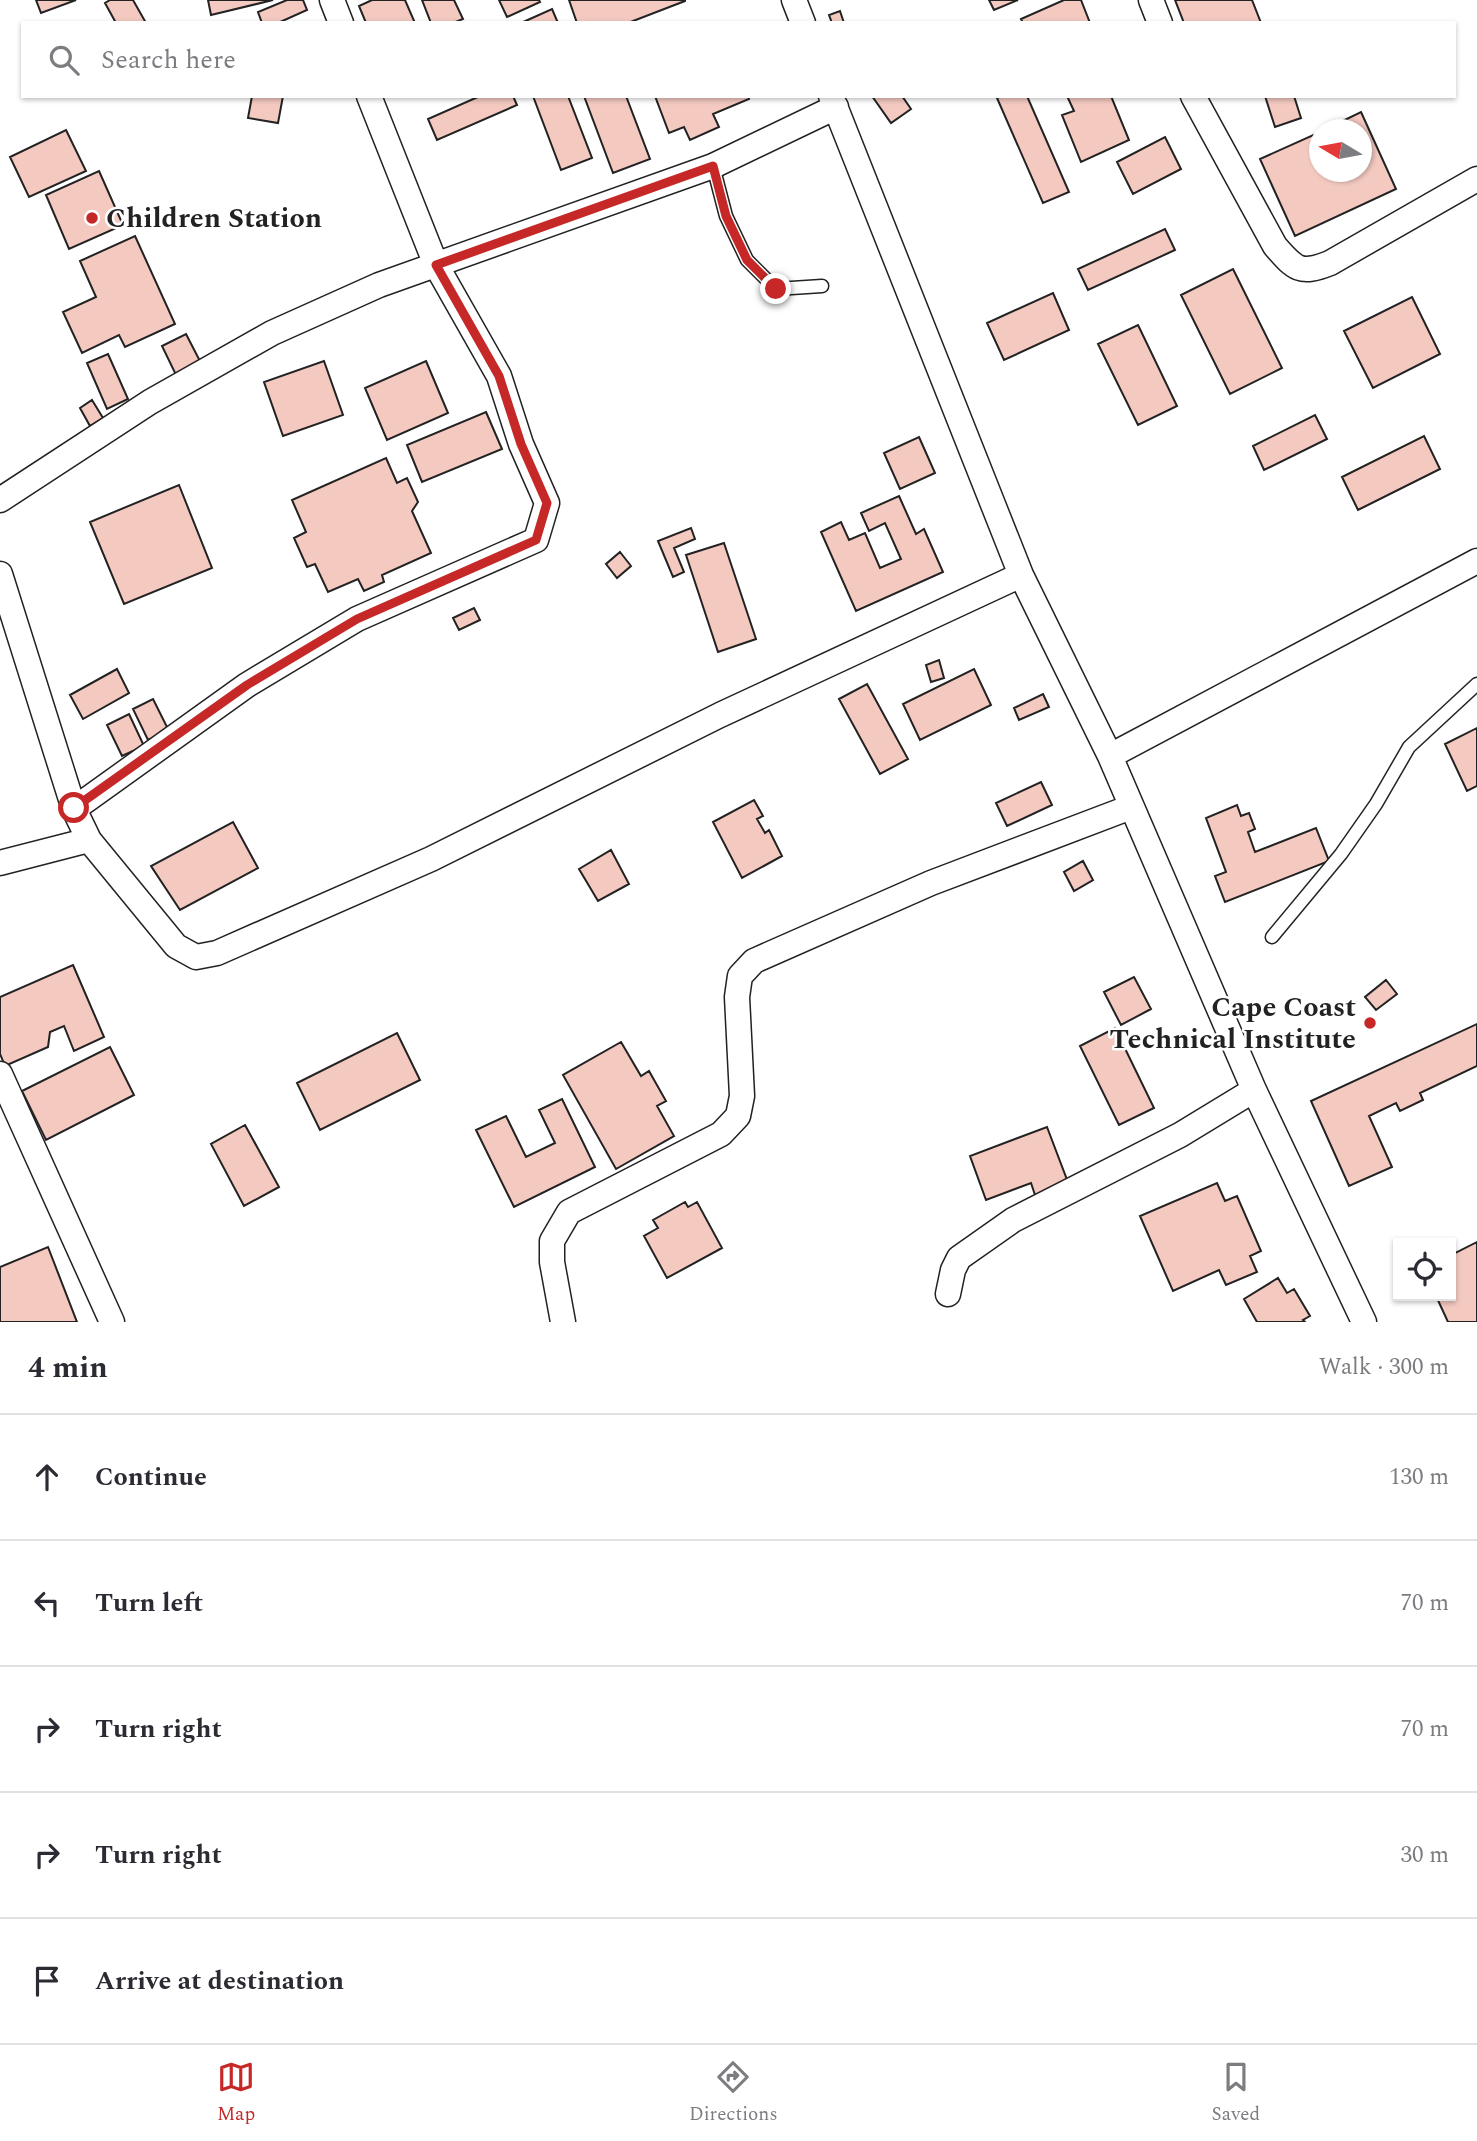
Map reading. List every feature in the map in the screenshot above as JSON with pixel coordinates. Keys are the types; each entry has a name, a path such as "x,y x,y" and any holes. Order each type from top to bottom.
{"street":[{"path":"332,0 340,21"},
{"path":"794,0 802,21"},
{"path":"1151,0 1159,21"},
{"path":"74,808 247,685 357,619 536,540 547,503 521,444 499,376 436,265 370,98"},
{"path":"1194,98 1275,246 1293,268 1311,271 1330,263 1477,179"},
{"path":"0,500 150,402 272,333 379,285 713,166 834,102 1021,575 1110,756 1254,1090 1364,1322"},
{"path":"1110,756 1477,561"},
{"path":"0,574 74,808 89,840 176,946 196,957 217,953 431,859 720,715 1021,575"},
{"path":"563,1322 552,1262 552,1241 569,1212 722,1133 738,1116 742,1096 737,997 740,975 754,961 931,883 1130,807"},
{"path":"0,863 89,840"},
{"path":"0,1074 112,1322"},
{"path":"948,1294 959,1258 1013,1220 1180,1135 1254,1090"}],"lane":[{"path":"713,166 726,216 747,260 776,289 822,286"},
{"path":"1272,937 1340,854 1376,804 1409,747 1477,684"}],"building":[{"path":"36,0 76,0 41,13"},
{"path":"110,0 133,0 145,21 115,21 105,3"},
{"path":"208,0 273,0 211,15"},
{"path":"287,0 303,0 307,10 282,21 261,21 258,12"},
{"path":"372,0 405,0 414,21 365,21 359,6"},
{"path":"422,0 454,0 463,19 458,21 430,21"},
{"path":"499,0 539,0 540,2 507,17"},
{"path":"569,0 685,0 633,21 576,21"},
{"path":"989,0 1018,0 994,10"},
{"path":"1064,0 1081,0 1089,21 1022,21 1021,19"},
{"path":"1175,0 1252,0 1260,21 1183,21"},
{"path":"552,9 557,21 525,21"},
{"path":"840,11 843,21 831,21 829,15"},
{"path":"252,98 283,98 278,123 248,118"},
{"path":"475,98 514,98 517,105 437,140 428,119"},
{"path":"534,98 569,98 592,158 561,170"},
{"path":"585,98 627,98 650,159 613,173"},
{"path":"656,98 749,98 713,114 719,127 690,140 684,127 669,133"},
{"path":"873,98 903,98 911,109 891,123"},
{"path":"997,98 1028,98 1069,192 1043,203"},
{"path":"1068,98 1112,98 1129,140 1081,162 1062,115 1074,111"},
{"path":"1266,98 1295,98 1301,118 1275,127"},
{"path":"1361,112 1364,119 1347,119"},
{"path":"66,130 86,171 29,197 10,157"},
{"path":"1372,136 1396,189 1295,236 1260,159 1309,137 1309,182 1372,182"},
{"path":"1165,137 1181,169 1133,194 1117,162"},
{"path":"99,171 123,225 69,249 46,195"},
{"path":"1165,229 1175,250 1088,290 1078,269"},
{"path":"135,236 175,324 125,347 119,335 82,353 63,312 96,297 80,261"},
{"path":"1233,269 1282,368 1230,394 1181,295"},
{"path":"1053,293 1069,330 1004,360 987,323"},
{"path":"1412,297 1440,354 1373,388 1344,331"},
{"path":"1138,325 1177,406 1138,425 1098,344"},
{"path":"186,334 202,365 177,377 162,346"},
{"path":"108,354 128,399 107,409 87,363"},
{"path":"324,361 343,415 283,436 264,382"},
{"path":"426,361 448,413 387,440 365,388"},
{"path":"92,400 103,418 90,426 80,408"},
{"path":"486,412 502,449 422,482 407,445"},
{"path":"1315,415 1327,439 1264,470 1253,446"},
{"path":"1424,436 1440,469 1358,510 1342,477"},
{"path":"919,437 935,473 900,489 884,453"},
{"path":"386,458 397,483 407,478 418,502 412,511 431,553 382,575 384,582 364,591 358,579 328,592 315,564 307,567 294,538 306,532 292,500"},
{"path":"179,485 212,568 124,604 90,522"},
{"path":"899,496 916,534 924,529 943,572 856,611 821,532 841,522 849,540 865,533 880,568 901,559 885,523 869,531 861,513"},
{"path":"691,528 695,539 674,548 684,572 673,577 658,541"},
{"path":"724,543 756,639 718,652 686,555"},
{"path":"620,552 631,566 617,578 606,564"},
{"path":"474,608 480,620 459,630 453,618"},
{"path":"939,660 944,678 931,682 926,665"},
{"path":"117,669 129,693 83,719 70,695"},
{"path":"974,669 991,705 920,740 903,704"},
{"path":"867,684 908,759 880,774 839,699"},
{"path":"1043,694 1049,707 1019,720 1014,708"},
{"path":"153,699 169,731 148,740 133,709"},
{"path":"129,714 144,746 122,756 107,725"},
{"path":"1477,728 1477,786 1467,791 1445,744"},
{"path":"1041,782 1052,805 1007,826 996,803"},
{"path":"754,800 763,816 757,819 765,833 769,830 782,856 742,878 713,822"},
{"path":"1237,805 1241,816 1249,813 1255,829 1248,832 1255,852 1316,828 1329,861 1225,902 1215,876 1226,872 1206,818"},
{"path":"233,822 258,868 180,910 151,866"},
{"path":"611,850 629,884 598,901 579,869"},
{"path":"1083,861 1093,880 1074,891 1064,872"},
{"path":"73,965 104,1037 74,1051 64,1026 50,1032 48,1047 5,1066 0,1054 0,997"},
{"path":"1134,977 1151,1009 1121,1025 1104,992"},
{"path":"1386,980 1397,994 1376,1010 1365,997"},
{"path":"1477,1024 1477,1066 1420,1093 1423,1100 1400,1111 1396,1103 1369,1116 1392,1167 1349,1186 1311,1101"},
{"path":"1115,1028 1154,1108 1119,1125 1080,1046"},
{"path":"397,1033 420,1080 320,1130 297,1083"},
{"path":"621,1042 641,1076 649,1071 666,1101 657,1106 674,1136 616,1169 563,1075"},
{"path":"110,1047 134,1095 46,1140 22,1091"},
{"path":"562,1099 595,1167 514,1207 476,1130 506,1116 526,1157 555,1143 539,1110"},
{"path":"245,1125 279,1187 244,1206 211,1144"},
{"path":"1047,1127 1069,1185 1036,1198 1031,1183 986,1200 970,1156"},
{"path":"1217,1183 1225,1201 1237,1196 1261,1251 1250,1256 1257,1272 1226,1285 1219,1270 1173,1291 1140,1216"},
{"path":"685,1202 688,1207 697,1202 722,1248 667,1278 644,1236 658,1228 653,1220"},
{"path":"1477,1242 1477,1322 1448,1322 1438,1301 1456,1301 1456,1252"},
{"path":"48,1247 77,1322 0,1322 0,1267"},
{"path":"1278,1278 1287,1293 1294,1289 1310,1316 1303,1320 1305,1322 1257,1322 1244,1299"}],"place":[{"name":"Children Station","path":"92,218"},
{"name":"Cape Coast Technical Institute","path":"1370,1023"}],"route":[{"path":"74,808 163,748 247,685 357,619 536,540 545,519 547,503 521,444 499,376 436,265 713,166 726,216 747,260 776,289"}]}
